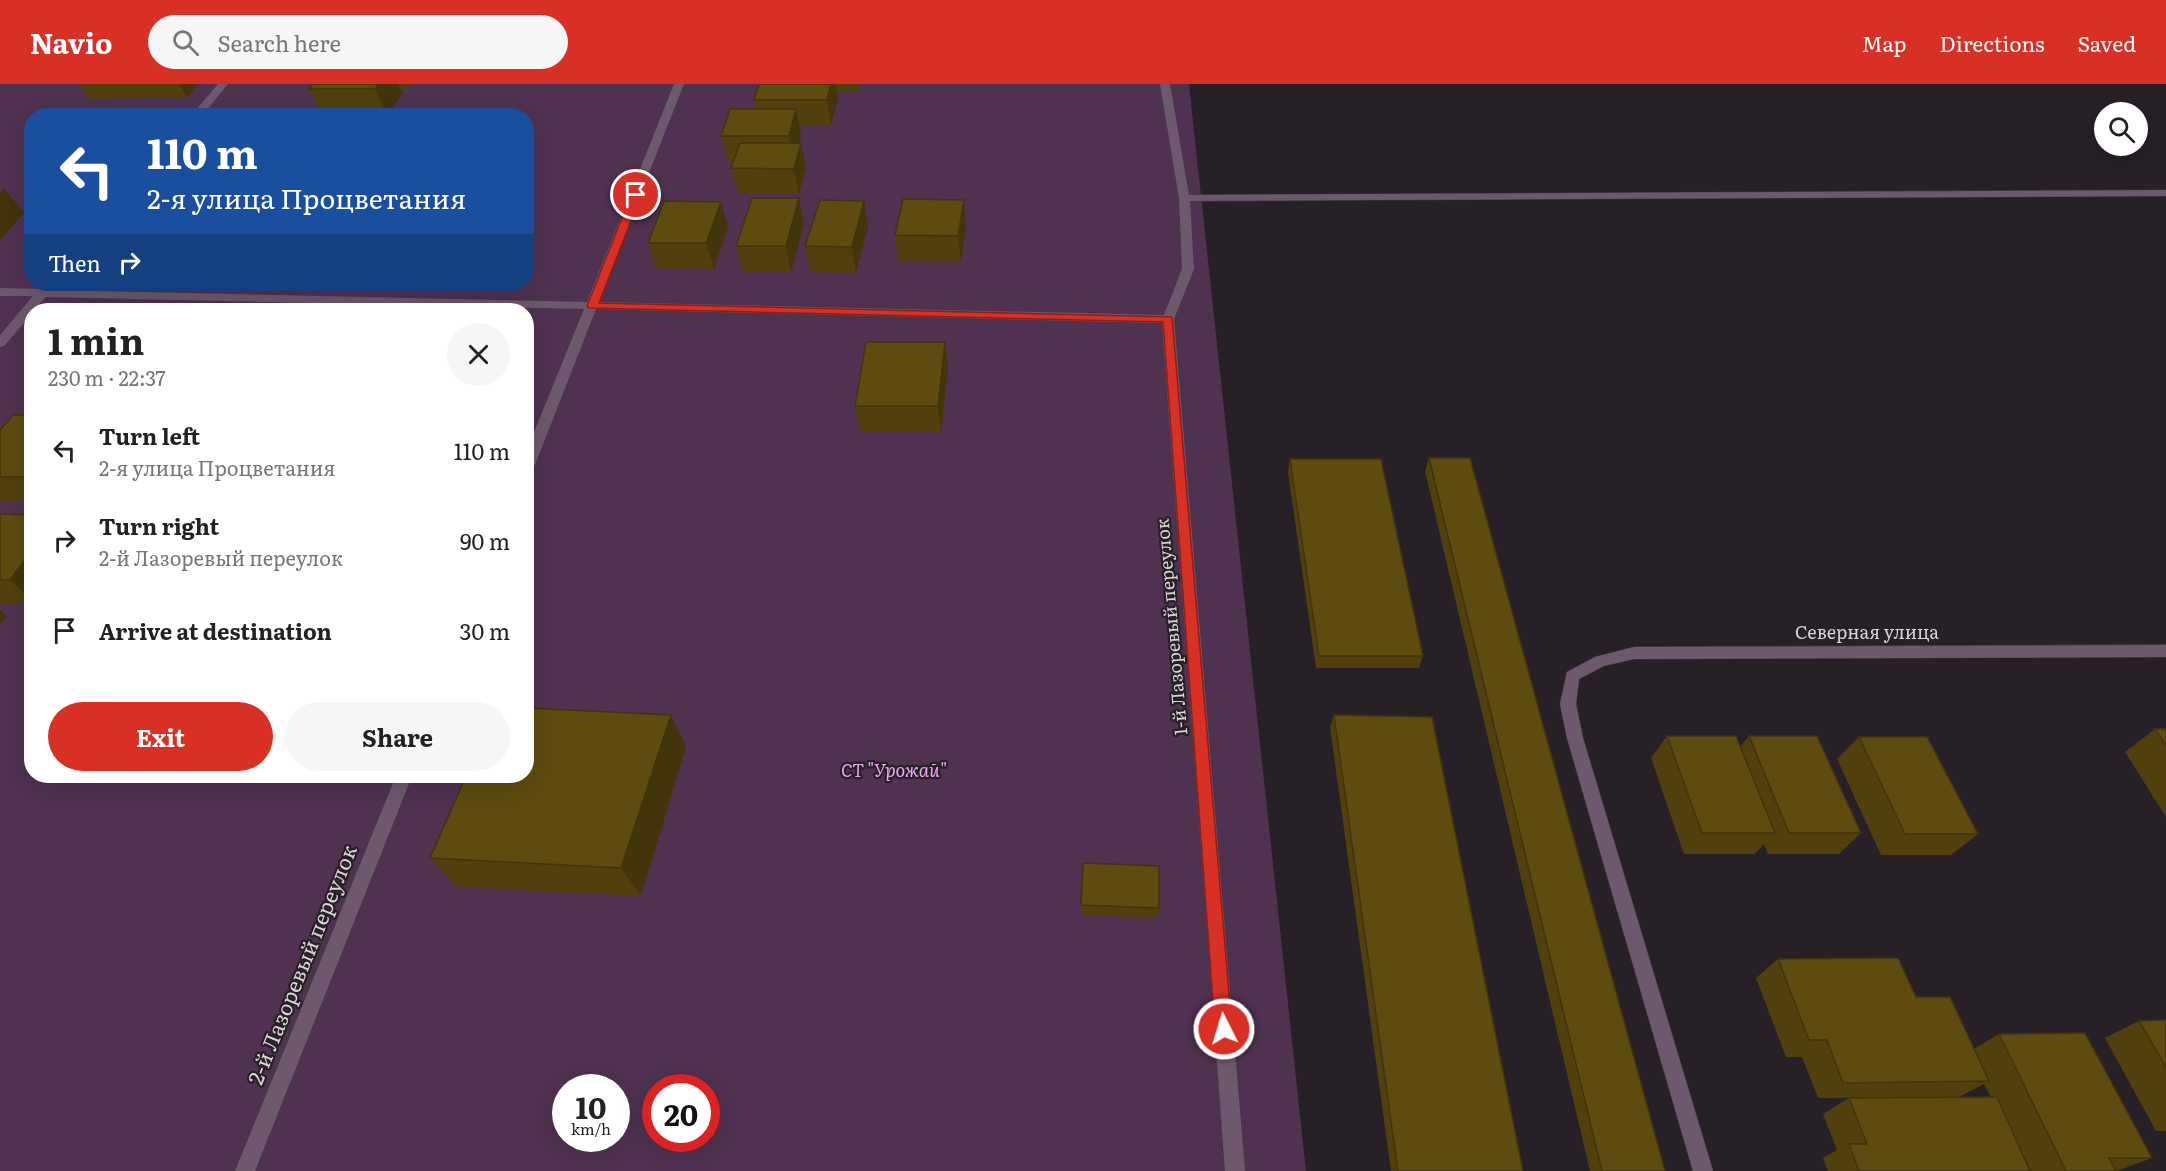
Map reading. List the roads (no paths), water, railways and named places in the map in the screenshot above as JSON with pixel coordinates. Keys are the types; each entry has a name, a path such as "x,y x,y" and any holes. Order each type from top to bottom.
{"street":[{"path":"203,108 223,84"},
{"path":"534,450 679,84"},
{"name":"1-й Лазоревый переулок","path":"1165,84 1184,198 1188,269 1168,319 1235,1171"},
{"path":"1184,198 2166,194"},
{"path":"0,292 24,290"},
{"path":"34,303 44,291"},
{"path":"138,291 502,303"},
{"path":"534,304 1168,319"},
{"path":"0,343 24,315"},
{"name":"Северная улица","path":"1703,1171 1575,738 1568,704 1572,676 1600,661 1634,653 2166,651"},
{"name":"2-й Лазоревый переулок","path":"245,1171 401,783"}],"park label":[{"name":"СТ \"Урожай\"","path":"894,771"}]}
